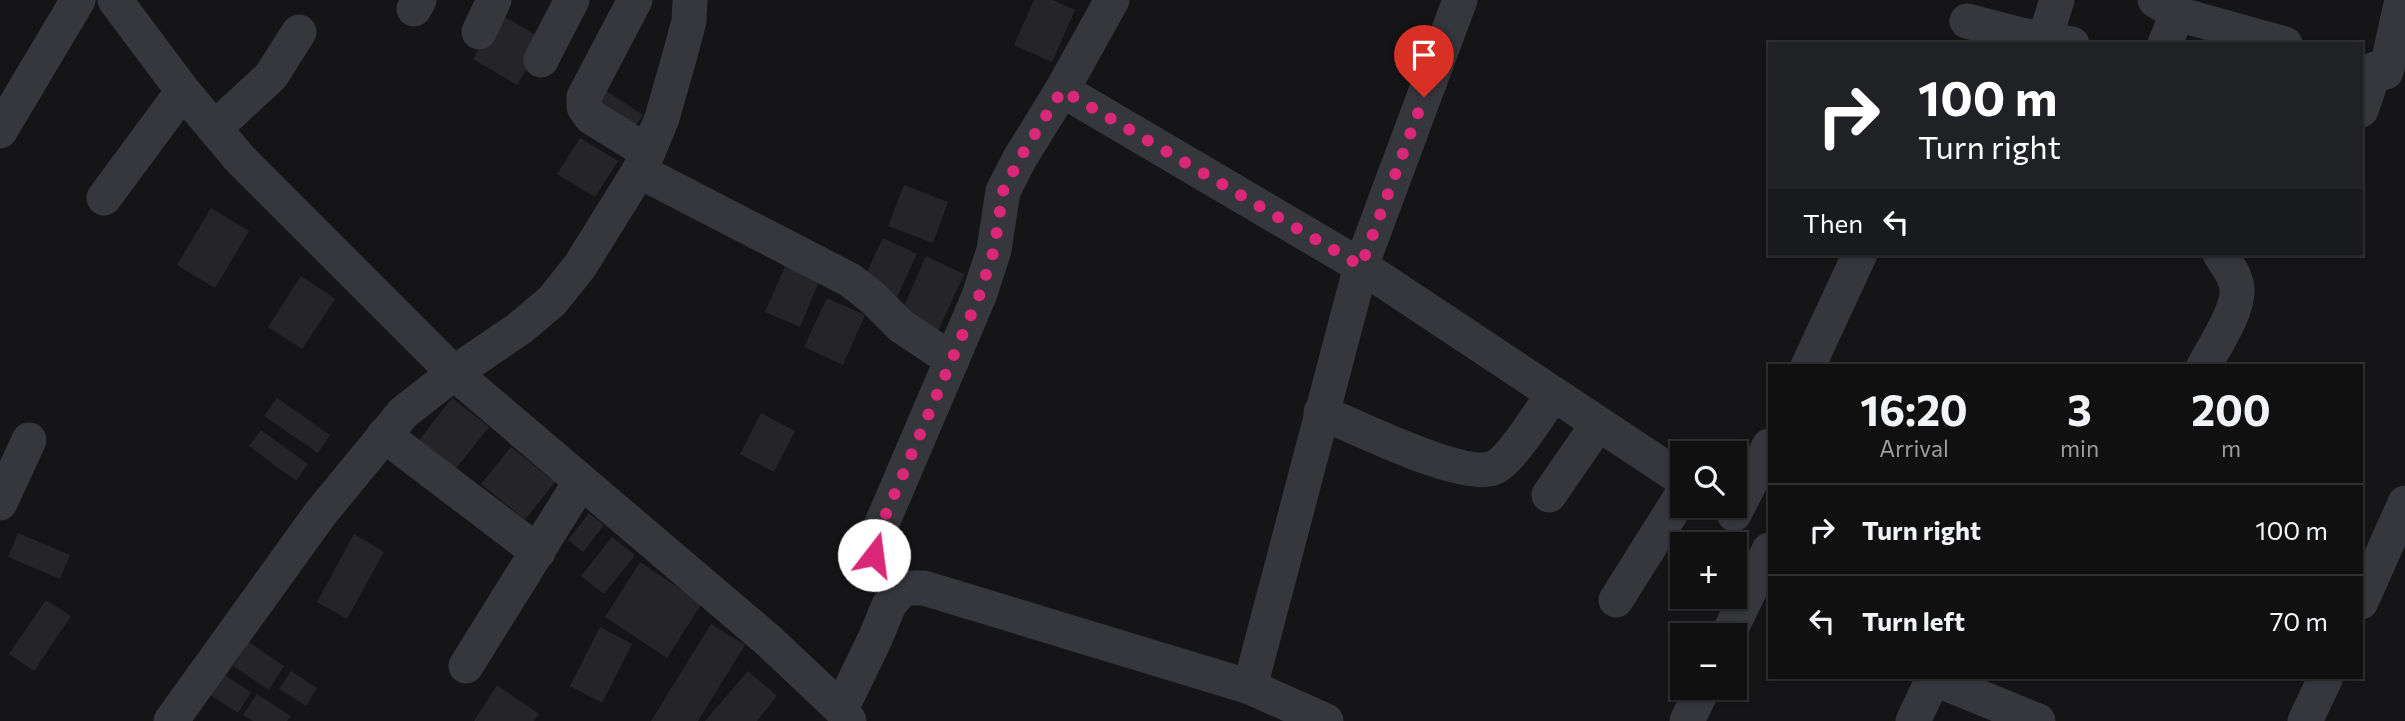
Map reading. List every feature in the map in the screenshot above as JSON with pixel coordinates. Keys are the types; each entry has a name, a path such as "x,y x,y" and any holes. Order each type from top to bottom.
{"street":[{"path":"0,131 78,0"},
{"path":"115,0 183,91 240,159 454,373 769,641 845,715 889,605 903,587"},
{"path":"479,32 494,0"},
{"path":"541,60 572,0"},
{"path":"635,0 584,97 584,107 591,117 644,162 850,280 901,326 952,360"},
{"path":"171,721 320,514 403,413 454,373 520,328 552,301 580,266 644,162 662,118 680,55 689,22 690,0"},
{"path":"1112,0 1003,191 994,250 979,296 877,535 874,555 881,569 903,587 924,588 1250,687 1325,721"},
{"path":"1250,687 1361,266 1460,0"},
{"path":"1967,21 2053,42 2057,0"},
{"path":"2363,106 2382,71 2402,0"},
{"path":"2166,19 2275,42"},
{"path":"215,128 271,76 299,32"},
{"path":"1062,90 1361,266 1670,471"},
{"path":"104,198 183,91"},
{"path":"1819,361 1859,256"},
{"path":"2205,364 2231,316 2238,291 2233,273 2221,256"},
{"path":"1321,412 1445,463 1479,470 1494,468 1505,459 1553,394"},
{"path":"1549,495 1598,424"},
{"path":"384,435 538,552"},
{"path":"0,503 29,440"},
{"path":"1747,480 1768,448"},
{"path":"466,666 581,481"},
{"path":"2375,580 2405,503"},
{"path":"1616,600 1670,514"},
{"path":"1737,518 1768,547"},
{"path":"1734,623 1768,550"},
{"path":"1913,721 1933,679"},
{"path":"1935,679 2038,721"},
{"path":"2305,721 2325,679"},
{"path":"1687,721 1697,700"}],"building":[{"path":"1034,0 1053,0 1075,10 1052,62 1014,45"},
{"path":"500,14 544,40 517,85 473,59"},
{"path":"603,89 643,115 631,133 592,106"},
{"path":"580,138 618,161 595,197 557,174"},
{"path":"904,185 948,202 933,243 888,226"},
{"path":"211,208 249,231 215,288 177,265"},
{"path":"883,238 917,254 897,297 863,280"},
{"path":"926,256 964,274 938,331 901,313"},
{"path":"786,264 820,279 800,327 765,312"},
{"path":"301,276 335,299 302,349 268,327"},
{"path":"827,298 865,315 843,365 804,347"},
{"path":"277,398 330,435 318,453 264,416"},
{"path":"452,398 489,427 453,472 417,443"},
{"path":"761,413 795,431 774,472 740,454"},
{"path":"261,430 308,464 296,481 249,446"},
{"path":"511,447 555,482 525,520 481,484"},
{"path":"589,513 604,525 583,552 568,540"},
{"path":"18,533 70,555 60,579 8,557"},
{"path":"354,534 384,552 347,619 317,602"},
{"path":"612,537 635,555 604,594 581,576"},
{"path":"640,562 702,603 667,658 605,617"},
{"path":"46,600 71,616 34,671 9,654"},
{"path":"711,624 745,645 698,721 651,721"},
{"path":"600,627 632,644 602,703 570,686"},
{"path":"249,642 284,666 269,690 233,666"},
{"path":"291,671 317,688 306,706 279,689"},
{"path":"748,671 777,696 757,721 705,721"},
{"path":"220,672 251,692 238,713 207,693"},
{"path":"497,685 539,714 534,721 474,721"},
{"path":"257,694 291,716 287,721 253,721 243,715"}],"route":[{"path":"874,555 877,535 979,296 994,250 1003,191 1062,90 1361,266 1424,97"}]}
